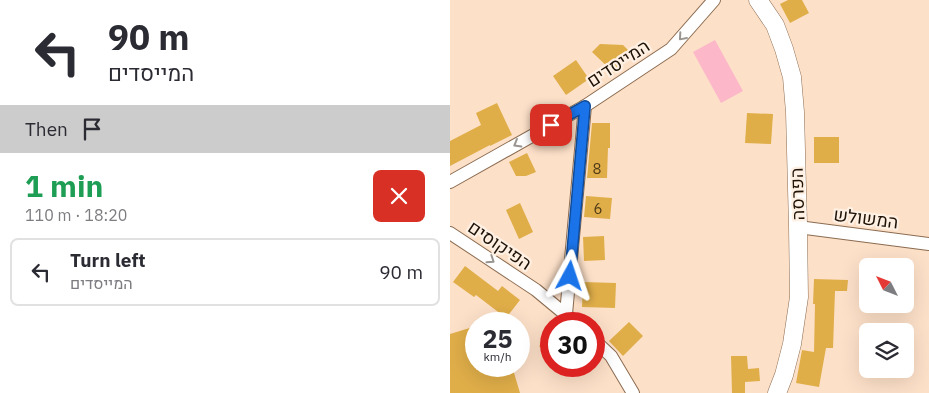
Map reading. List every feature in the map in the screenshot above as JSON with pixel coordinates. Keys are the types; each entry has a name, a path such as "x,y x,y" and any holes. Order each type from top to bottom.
{"street":[{"name":"המייסדים","path":"450,182 585,106 671,49 714,0"},
{"name":"הפרסה","path":"758,0 775,25 784,49 792,77 795,112 799,297 792,344 784,375 776,393"},
{"path":"566,312 585,106"},
{"name":"המשולש","path":"798,227 929,244"},
{"name":"הפיקוסים","path":"450,233 536,290 564,312"},
{"path":"605,350 611,356 633,393"}],"shaded area":[{"path":"715,40 743,91 721,103 693,52"}],"building":[{"path":"788,0 802,0 809,13 790,23 780,4"},
{"path":"600,44 623,45 632,54 614,73 592,52"},
{"path":"576,60 589,79 566,95 553,76"},
{"path":"497,103 512,135 450,166 450,141 481,125 476,113"},
{"path":"747,113 773,114 771,144 745,143"},
{"path":"592,123 610,123 607,178 587,178"},
{"path":"814,137 839,137 839,163 814,163"},
{"path":"527,153 536,172 526,176 516,176 509,162"},
{"path":"586,196 612,198 610,219 584,217"},
{"path":"520,203 533,232 519,239 506,210"},
{"path":"604,236 605,260 584,261 583,237"},
{"path":"465,266 498,291 502,286 520,300 511,312 498,312 476,295 474,297 453,282"},
{"path":"814,279 848,280 847,291 835,291 833,348 826,348 819,387 796,383 802,350 814,352"},
{"path":"583,282 616,283 615,308 582,307"},
{"path":"629,322 643,336 623,356 609,341"},
{"path":"465,329 465,377 515,377 520,393 450,393 450,334"},
{"path":"731,356 747,356 748,369 759,368 760,381 745,382 745,393 732,393"}],"route":[{"path":"551,125 585,106 570,276"}]}
